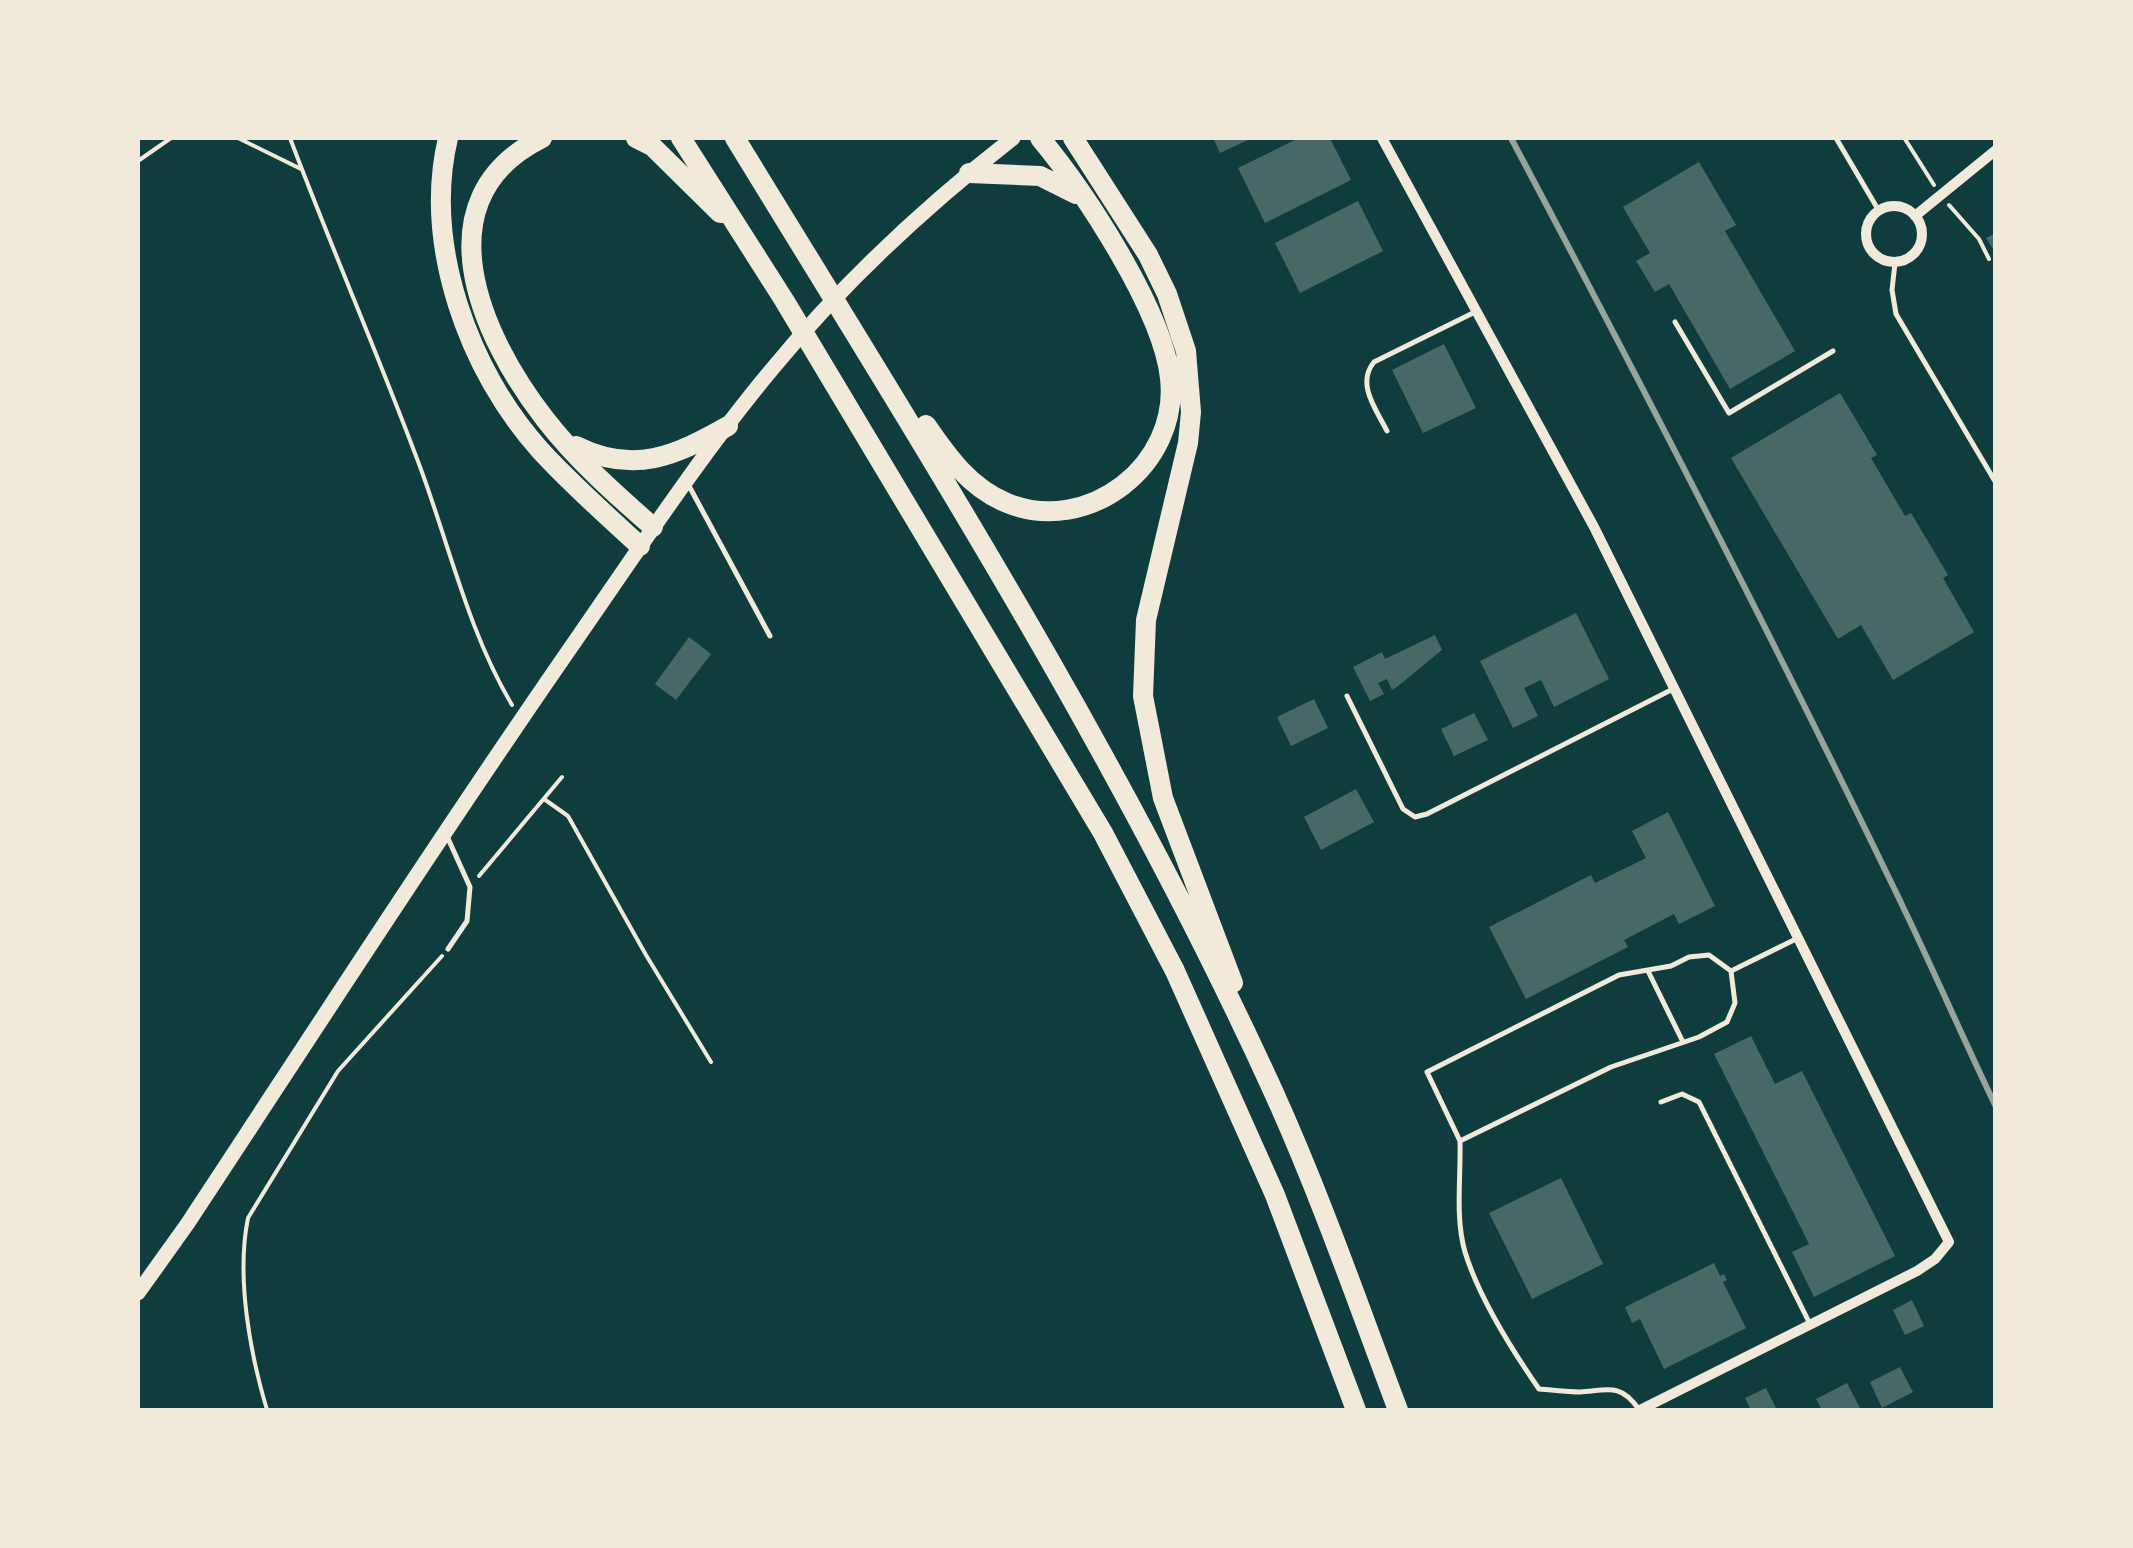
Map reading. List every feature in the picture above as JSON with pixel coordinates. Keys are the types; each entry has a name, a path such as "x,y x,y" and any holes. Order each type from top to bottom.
{"highway":[{"path":"448,138 438,200 443,246 471,340 509,408 538,448 640,546"},
{"path":"542,138 512,156 495,172 482,193 470,228 477,294 504,360 547,422 653,527"},
{"path":"636,138 660,153 746,239"},
{"path":"681,138 822,362 1103,833 1175,971 1275,1195 1356,1410"},
{"path":"735,138 1039,639 1137,818 1299,1148 1398,1410"},
{"path":"890,388 922,418 948,456 977,487 1006,503 1034,512 1066,510 1112,494 1132,480 1147,462 1168,418 1170,379 1160,336 1145,301 1087,200 1040,138"},
{"path":"1073,138 1148,255 1167,294 1186,351 1192,412 1146,620 1143,696 1163,798 1272,1088"},
{"path":"968,172 1040,176 1087,200"},
{"path":"566,442 596,456 642,462 689,447 728,426"}],"main road":[{"path":"138,1292 188,1224 520,718 728,426 774,366 882,251 968,172 1013,138"}],"street":[{"path":"1382,138 1594,527 1948,1242 1936,1259 1917,1272 1640,1410"},
{"path":"1916,216 1996,150"},
{"path":"1899,207 1916,216 1921,225 1920,246 1914,255 1895,263 1883,260 1867,242 1866,230 1879,211 1899,207"}],"lane":[{"path":"1836,138 1879,211"},
{"path":"1895,263 1892,290 1896,314 1996,484"},
{"path":"1387,431 1365,382 1374,362 1478,311"},
{"path":"1675,322 1729,413 1833,351"},
{"path":"687,482 770,636"},
{"path":"1348,696 1404,809 1415,817 1673,689"},
{"path":"445,831 470,887 467,920 448,949"},
{"path":"1731,971 1798,938"},
{"path":"1460,1141 1611,1068 1727,1022 1734,1003 1731,971 1710,955 1619,975 1427,1072 1460,1141 1460,1218 1465,1252 1507,1343 1539,1390 1579,1392 1610,1388 1629,1396 1640,1410"},
{"path":"1648,971 1682,1040"},
{"path":"1661,1102 1682,1094 1700,1102 1810,1325"}],"path":[{"path":"138,161 171,138"},
{"path":"238,138 301,169"},
{"path":"290,138 419,465 495,676 520,718"},
{"path":"470,887 562,777"},
{"path":"544,799 568,816 711,1062"},
{"path":"267,1410 254,1367 248,1314 243,1241 248,1218 338,1071 448,949"}],"building":[{"path":"1213,138 1252,138 1220,153"},
{"path":"1299,138 1330,138 1351,180 1265,223 1238,168"},
{"path":"1699,162 1736,225 1725,231 1795,351 1730,389 1669,284 1655,292 1636,261 1650,253 1623,207"},
{"path":"1358,201 1383,251 1300,293 1275,243"},
{"path":"1996,233 1996,254 1986,238"},
{"path":"1444,344 1476,408 1423,433 1392,370"},
{"path":"1840,393 1877,455 1871,458 1905,516 1911,513 1948,575 1943,578 1974,632 1893,680 1861,625 1838,639 1731,458"},
{"path":"1576,613 1609,679 1554,707 1541,680 1524,688 1538,716 1513,728 1480,661"},
{"path":"1435,635 1442,650 1392,690 1387,679 1378,683 1384,694 1370,701 1353,667 1382,652 1385,659"},
{"path":"689,637 711,654 676,700 655,684"},
{"path":"1314,699 1328,728 1291,746 1277,717"},
{"path":"1474,713 1488,740 1454,756 1441,729"},
{"path":"1356,789 1374,822 1321,850 1304,817"},
{"path":"1668,812 1715,906 1679,924 1674,914 1624,940 1628,947 1526,999 1489,927 1591,875 1595,883 1646,858 1632,831"},
{"path":"1751,1036 1775,1084 1802,1071 1895,1256 1814,1297 1792,1252 1809,1244 1714,1054"},
{"path":"1561,1178 1603,1264 1532,1299 1489,1213"},
{"path":"1714,1263 1720,1276 1724,1274 1727,1280 1723,1282 1746,1328 1664,1369 1640,1319 1632,1323 1625,1307"},
{"path":"1912,1300 1924,1326 1905,1335 1893,1310"},
{"path":"1900,1367 1913,1392 1882,1408 1870,1382"},
{"path":"1847,1383 1861,1410 1822,1410 1816,1399"},
{"path":"1766,1388 1777,1410 1751,1410 1745,1398"}],"railway":[{"path":"1511,138 1798,693 1996,1107"}]}
